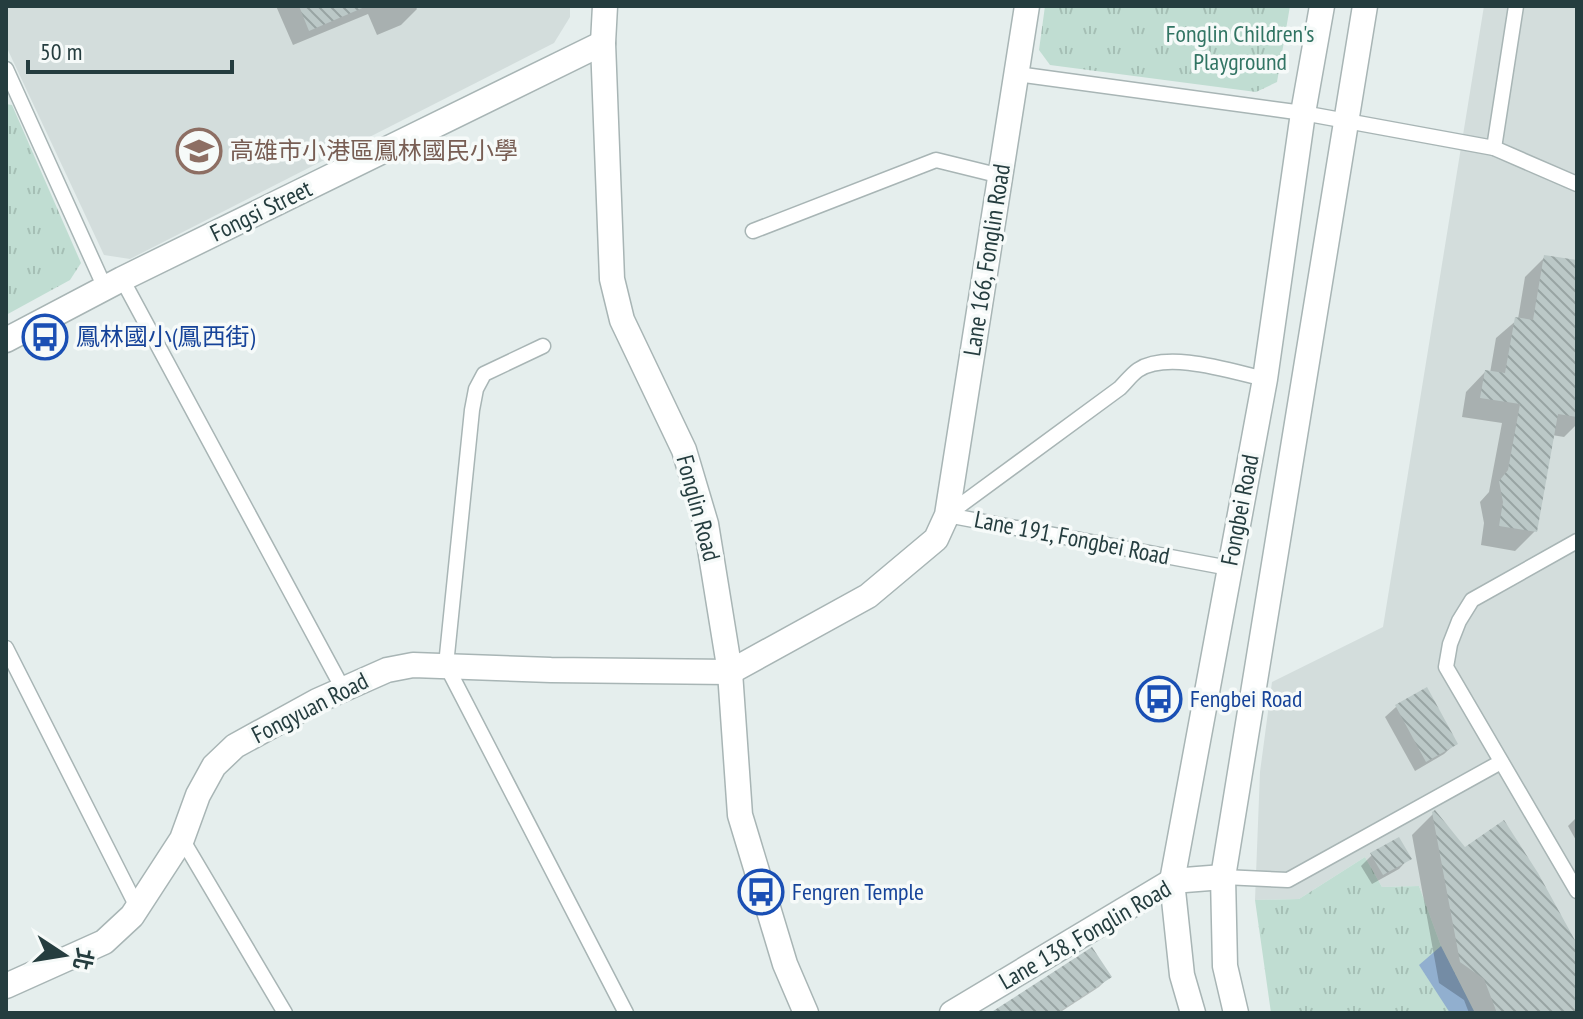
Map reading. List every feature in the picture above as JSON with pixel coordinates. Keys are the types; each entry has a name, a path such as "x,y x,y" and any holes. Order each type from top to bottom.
{"street":[{"name":"Fonglin Road","path":"605,6 603,43 612,279 622,320 684,450 706,524 730,672 740,815 785,964 806,1013"},
{"name":"Lane 166, Fonglin Road","path":"947,515 1027,6"},
{"name":"Fongbei Road","path":"1193,1013 1182,975 1172,881 1265,379 1303,113 1322,6"},
{"name":"Fongbei Road","path":"1236,1013 1225,966 1223,877 1365,6"},
{"name":"Fongsi Street","path":"6,340 603,43"},
{"name":"Lane 191, Fongbei Road","path":"730,672 868,596 936,539 947,515"},
{"name":"Fongyuan Road","path":"6,986 104,942 132,916 182,839 198,795 214,766 235,746 343,689 387,670 413,665 730,672"},
{"name":"Lane 138, Fonglin Road","path":"952,1013 1172,881 1223,877"}],"lane":[{"path":"1494,148 1516,6"},
{"path":"7,74 114,284 343,689"},
{"path":"1017,74 1303,113 1494,148 1577,184"},
{"path":"753,231 936,160 1001,176"},
{"path":"543,346 484,374 476,389 446,665 626,1013"},
{"path":"947,515 1120,388 1140,368 1161,363 1191,363 1265,379"},
{"name":"Lane 191, Fongbei Road","path":"947,515 1229,568"},
{"path":"1577,541 1472,600 1450,644 1446,667 1577,891"},
{"path":"6,648 137,907"},
{"path":"1223,877 1288,880 1501,762"},
{"path":"182,839 285,1013"}],"shaded area":[{"name":"高雄市小港區鳳林國民小學","path":"6,6 570,6 570,17 554,43 130,259 104,255 6,46"},
{"path":"1484,6 1577,6 1577,1013 1475,1013 1441,946 1419,886 1382,887 1365,857 1299,899 1255,900 1260,772 1272,682 1383,627"}],"green space":[{"name":"Fonglin Children's Playground","path":"1045,6 1290,6 1277,82 1256,92 1050,65 1039,50"},
{"path":"6,104 12,105 81,263 70,280 6,315"},
{"path":"1365,857 1382,887 1419,886 1441,946 1475,1013 1271,1013 1255,900 1299,899"}],"water":[{"path":"1441,946 1475,1013 1450,1013 1419,965"}],"building":[{"path":"299,6 367,6 309,31"},
{"path":"1544,255 1577,260 1577,417 1558,414 1537,532 1499,526 1503,502 1499,481 1508,470 1520,404 1480,398 1485,370 1505,373 1515,317 1533,320"},
{"path":"1427,687 1458,744 1426,762 1395,705"},
{"path":"1435,810 1465,847 1504,820 1538,873 1577,944 1577,1013 1497,1013 1484,979 1460,962 1432,812"},
{"path":"1399,837 1412,859 1383,875 1370,853"},
{"path":"1092,947 1112,977 1057,1013 990,1013"}],"place":[{"name":"高雄市小港區鳳林國民小學","path":"199,151"},
{"name":"鳳林國小(鳳西街)","path":"45,337"},
{"name":"Fengbei Road","path":"1159,699"},
{"name":"Fengren Temple","path":"761,892"}]}
